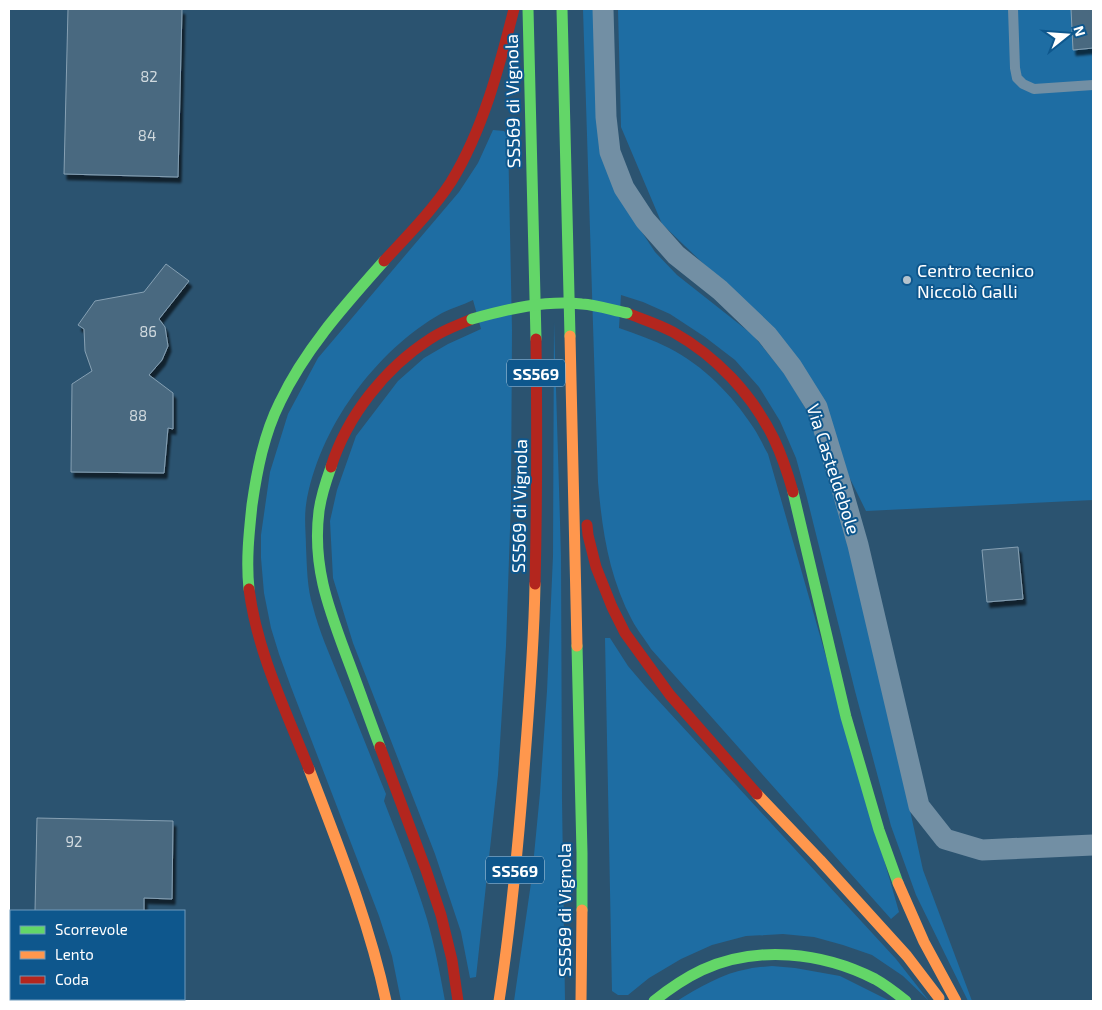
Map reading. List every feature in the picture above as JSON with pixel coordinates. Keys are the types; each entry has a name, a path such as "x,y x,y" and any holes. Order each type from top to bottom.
{"highway":[{"path":"386,1001 381,974 353,884 272,677 260,640 249,589 247,561 249,525 261,453 280,402 293,378 330,324 450,183 471,144 480,122 507,41 514,9"},
{"name":"SS569 di Vignola","path":"499,1001 519,839 534,628 537,517 537,402 528,9"},
{"name":"SS569 di Vignola","path":"562,9 572,363 582,843 581,1001"},
{"path":"458,1001 452,960 426,870 324,595 319,565 320,505 336,452 360,408 394,368 414,351 454,326 504,310 554,304 583,304 627,313 656,324 675,333 701,351 738,385 752,402 774,438 795,500 846,717 878,830 900,888 924,942 956,1001"},
{"path":"572,363 584,496"},
{"path":"586,516 588,534 596,567 625,633 643,659 670,695 751,788 820,860 907,956 941,1001"},
{"path":"654,1001 673,986 695,973 719,963 770,954 796,955 847,967 870,976 906,1001"}],"street":[{"name":"Via Casteldebole","path":"603,9 606,117 610,152 624,188 645,220 676,255 720,290 767,335 792,368 816,407 858,545 919,806 945,839 982,850 1093,845"}],"lane":[{"path":"1013,9 1015,68 1018,78 1023,84 1034,89 1093,85"}],"shaded area":[{"path":"583,9 596,9 599,132 634,220 655,252 677,275 753,335 787,377 807,411 819,444 848,542 891,723 923,870 972,1001 968,1001 916,895 891,826 807,498 796,458 780,421 759,387 735,360 670,314 621,295 619,328 669,348 705,372 745,415 768,454 899,912 891,919 651,649 636,627 624,604 612,570 604,535 598,482"},
{"name":"Centro tecnico Niccolò Galli","path":"618,9 1093,9 1093,500 866,511 780,337 662,224 621,127"},
{"path":"493,130 504,131 508,136 512,330 511,500 506,646 498,775 476,977 470,978 461,932 435,854 353,643 333,578 330,521 337,490 356,436 398,381 424,358 448,344 481,329 473,300 442,313 417,329 394,348 353,395 323,448 313,476 305,510 308,577 315,616 386,794 384,801 427,919 445,1001 401,1001 392,956 379,916 291,687 271,628 264,593 261,535 270,472 288,414 318,358 459,192 478,163"},
{"path":"554,322 561,555 565,1001 514,1001 532,876 547,691 553,556"},
{"path":"605,638 610,638 628,666 645,686 896,959 929,1001 903,976 872,955 814,937 783,934 746,936 712,945 681,959 649,978 628,995 618,995 612,991"},
{"path":"772,966 840,976 890,1001 677,1001 720,977 751,968"}],"building":[{"path":"68,9 182,9 178,177 64,174"},
{"path":"1071,9 1093,9 1093,48 1073,50"},
{"path":"166,264 189,281 159,319 165,327 168,346 162,360 149,375 173,393 173,429 168,428 164,473 71,472 72,384 92,371 85,351 84,329 78,325 95,301 144,292"},
{"path":"1018,547 1023,599 987,602 982,550"},
{"path":"37,818 173,821 172,899 144,898 144,910 35,910"}],"traffic: fast":[{"path":"528,9 536,339"},
{"path":"562,9 570,336"},
{"path":"249,589 248,558 252,505 262,452 274,414 301,364 327,328 384,261"},
{"path":"472,319 513,309 554,303 599,306 627,313"},
{"path":"331,467 322,494 319,511 317,531 320,569 334,623 380,747"},
{"path":"793,492 846,717 879,830 898,883"},
{"path":"577,646 582,910"},
{"path":"654,1001 677,984 702,970 723,962 767,955 811,958 855,970 887,986 906,1001"}],"traffic: slow":[{"path":"570,336 577,646"},
{"path":"499,1001 511,914 519,828 531,677 535,584"},
{"path":"309,769 362,912 386,1001"},
{"path":"757,794 907,956 939,998"},
{"path":"898,883 924,942 956,1001"},
{"path":"581,1001 582,910"}],"traffic: jam":[{"path":"384,261 436,203 462,162 489,98 514,9"},
{"path":"627,313 667,329 689,342 718,365 744,392 765,422 774,439 793,492"},
{"path":"331,467 338,448 357,412 383,379 413,351 430,339 445,330 472,319"},
{"path":"535,584 537,462 536,339"},
{"path":"587,525 596,567 625,633 670,695 757,794"},
{"path":"249,589 265,658 309,769"},
{"path":"380,747 441,915 452,960 458,1001"}],"place":[{"name":"Centro tecnico Niccolò Galli","path":"907,280"}]}
